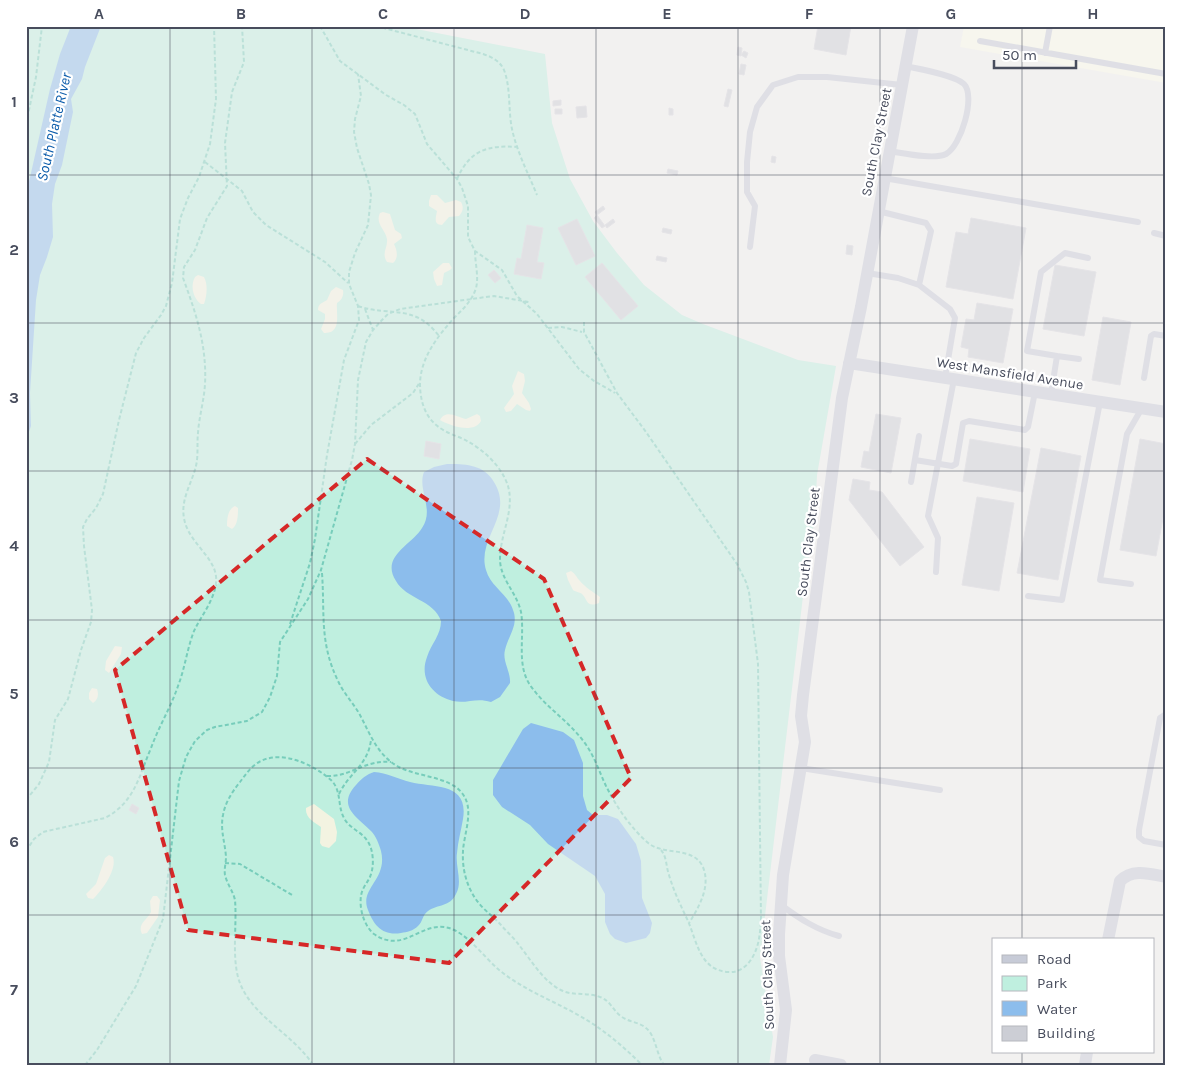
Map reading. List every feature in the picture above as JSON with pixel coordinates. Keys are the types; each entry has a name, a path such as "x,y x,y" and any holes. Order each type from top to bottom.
{"street":[{"name":"South Clay Street","path":"780,1065 786,1010 779,956 781,905 783,875 805,742 801,716 802,702 841,405 913,26"},
{"name":"West Mansfield Avenue","path":"849,363 1166,412"},
{"path":"1108,938 1120,881 1125,876 1137,873 1166,877"},
{"path":"815,1060 841,1065"}],"lane":[{"path":"1045,53 1050,26"},
{"path":"980,41 1166,74"},
{"path":"889,151 922,156 946,154 958,142 969,96 965,86 957,80 905,66"},
{"path":"750,247 755,206 747,192 750,132 758,107 773,85 798,77 817,77 902,85"},
{"path":"884,178 1138,222"},
{"path":"878,211 926,223 931,231 919,285"},
{"path":"1154,233 1166,236"},
{"path":"1080,359 1027,351 1041,272 1065,253 1088,258"},
{"path":"867,273 898,278 919,285 950,309 955,318 950,379 938,464 928,516 938,538 936,572"},
{"path":"1144,378 1151,336 1154,334 1166,336"},
{"path":"1051,394 1057,356"},
{"path":"915,460 952,466 956,464 963,423 969,421 1025,430 1028,427 1036,392"},
{"path":"1028,596 1062,600 1100,402"},
{"path":"1131,584 1100,580 1127,434 1142,408"},
{"path":"911,482 919,436"},
{"path":"1166,714 1160,718 1139,837 1144,841 1166,845"},
{"path":"801,768 940,790"},
{"path":"781,905 821,932 839,936"}],"path":[{"path":"26,124 36,77 42,26"},
{"path":"26,800 39,784 49,762 53,726 70,693 81,650 91,622 91,603 83,533 84,524 100,501 106,484 132,363 144,338 166,306 172,283 180,219 205,162 210,144 216,77 214,26"},
{"path":"26,851 34,839 43,832 105,818 113,814 127,800 139,781 150,749 169,711 195,630 208,606 216,585 214,566 193,540 183,517 185,497 198,459 198,432 205,374 200,326 183,278 183,273 198,243 206,218 225,190 228,180 225,143 232,92 244,62 242,26"},
{"path":"320,26 340,61 415,114 427,144 457,179 462,188 468,206 468,237 475,251 477,284 472,298 439,336 424,362 420,381 422,404 430,420 445,432 470,443 499,468 509,491 510,509 501,551 501,569 520,607 522,657 528,682 546,704 584,742 613,800 624,816 647,842 661,850 689,855 699,861 706,879 704,894 689,923"},
{"path":"376,26 475,52 496,60 504,70 506,77 511,121 518,147 538,195"},
{"path":"349,284 351,264 368,225 371,195 354,132 360,96 358,74"},
{"path":"457,179 464,165 476,153 497,147 518,147"},
{"path":"205,162 242,191 253,212 266,224 324,262 349,284 358,306 358,325 344,360 310,563 290,625"},
{"path":"475,251 502,270 517,296 537,314 579,369 594,381 617,394"},
{"path":"85,1065 97,1050 136,986 163,919 166,879 171,857 180,781 186,757 195,741 208,730 247,721 262,712 270,697 276,676 280,642 308,598 322,570 352,460 355,444 356,400 366,342 373,330 388,314 395,311 494,296 529,302"},
{"path":"358,306 365,309 395,311 413,316 428,324 439,336"},
{"path":"365,309 373,330"},
{"path":"584,322 584,332 617,394 646,432 737,564 746,582 753,619 758,664 761,920 758,946 750,961 738,971 731,973 717,970 707,962 698,950 689,923 668,874 664,854 661,850"},
{"path":"548,328 562,327 584,332"},
{"path":"355,444 371,425 412,393 420,381"},
{"path":"322,570 324,634 331,664 338,683 356,708 372,740 391,762 404,770 448,783 460,790 464,796 468,808 463,844 464,871 475,899 558,988 564,991 600,996 623,1018 645,1027 649,1031 658,1056 664,1065"},
{"path":"340,794 342,788 369,754 372,740"},
{"path":"313,1065 303,1052 246,995 237,970 233,892 225,874 226,858 222,829 224,808 236,786 253,766 266,759 286,758 303,764 325,776 332,782 340,794 344,818 350,826 368,840 371,851 372,872 361,896 361,902 366,924 373,933 393,941 405,940 436,927 445,927 456,931 510,979 527,990 591,1022 610,1036 642,1065"},
{"path":"325,776 341,775 359,767 381,761 391,762"},
{"path":"225,863 235,862 244,866 292,895"}],"highlighted area":[{"path":"367,459 544,579 631,778 449,963 188,930 115,670"}],"shaded area":[{"path":"964,26 1166,26 1166,83 960,47"}],"green space":[{"path":"26,26 401,26 545,54 552,123 570,179 593,221 644,285 682,315 703,324 798,360 836,366 817,475 815,515 803,596 760,958 773,1037 769,1065 26,1065"}],"sand":[{"path":"431,195 437,195 445,203 456,200 461,202 463,208 459,216 449,217 442,225 437,224 437,211 429,206"},
{"path":"380,213 390,214 395,230 401,234 402,238 394,244 397,256 393,263 387,262 385,259 387,239 379,223"},
{"path":"443,263 449,263 452,268 444,273 442,285 437,286 433,272"},
{"path":"198,275 204,277 206,283 204,304 201,304 196,299 193,292 193,280"},
{"path":"336,287 343,290 343,292 342,298 337,303 336,327 330,332 324,333 321,329 325,314 318,310 318,308 327,300 331,291"},
{"path":"518,371 524,374 525,381 522,393 531,409 530,411 526,410 517,404 511,411 506,412 504,408 514,394 512,386"},
{"path":"448,414 466,419 477,414 480,416 481,421 478,425 468,428 450,425 440,420"},
{"path":"235,506 238,508 238,517 232,529 227,526 227,520 229,512"},
{"path":"571,571 584,585 600,597 599,603 589,604 582,594 573,590 566,573"},
{"path":"115,646 122,647 121,654 109,673 105,670 106,661"},
{"path":"92,688 97,689 98,693 97,699 93,703 89,699 89,693"},
{"path":"314,804 334,819 337,832 336,841 329,848 322,846 320,843 321,827 310,819 307,814 306,808"},
{"path":"109,855 113,857 114,862 109,878 93,899 88,898 86,894 96,884 105,858"},
{"path":"153,896 157,896 160,900 158,917 147,933 142,934 141,927 151,912 150,901"}],"water":[{"name":"South Platte River","path":"71,26 101,26 82,79 71,99 73,112 62,165 55,184 52,204 53,237 40,275 36,300 30,393 31,426 26,440 26,195 50,89 60,54"},
{"path":"447,464 472,466 483,470 492,479 499,492 498,514 484,558 488,576 511,604 515,621 504,654 510,683 500,697 491,702 481,700 453,701 439,695 429,685 426,679 425,665 438,635 441,621 432,608 401,587 392,572 392,565 399,552 417,534 426,521 427,514 422,479 424,472"},
{"path":"531,723 563,732 574,740 583,763 583,796 587,810 593,815 607,815 618,819 636,844 641,861 642,898 652,923 650,933 646,938 626,943 615,939 610,934 605,922 605,894 595,876 548,844 530,825 502,807 493,795 493,780 523,729"},
{"path":"374,772 410,782 448,789 461,798 463,807 463,819 457,853 459,884 456,894 447,903 426,913 416,928 403,933 389,933 380,929 370,916 366,902 370,889 381,869 381,851 371,831 351,811 348,800 350,793 356,785 364,777"}],"building":[{"path":"818,26 851,26 846,55 814,49"},
{"path":"738,47 742,48 741,56 737,55"},
{"path":"744,51 748,53 746,58 741,55"},
{"path":"741,64 746,65 744,75 739,74"},
{"path":"728,89 732,90 728,107 724,106"},
{"path":"561,100 561,105 553,106 553,101"},
{"path":"586,106 587,117 577,118 576,107"},
{"path":"669,108 673,109 673,115 669,115"},
{"path":"555,109 562,109 562,114 555,114"},
{"path":"772,156 776,157 775,163 771,162"},
{"path":"668,169 678,171 677,175 667,173"},
{"path":"603,206 605,209 597,215 595,212"},
{"path":"597,215 605,226 602,228 594,218"},
{"path":"971,218 1026,228 1013,299 946,287 956,232 968,234"},
{"path":"577,219 595,256 576,265 558,228"},
{"path":"613,219 615,222 607,228 605,225"},
{"path":"527,225 543,228 537,262 544,263 541,279 514,274 517,258 521,259"},
{"path":"663,228 672,230 671,234 662,232"},
{"path":"847,245 853,246 852,255 846,254"},
{"path":"657,256 667,258 666,262 656,260"},
{"path":"602,263 638,306 621,320 585,277"},
{"path":"1055,265 1096,272 1084,336 1043,329"},
{"path":"494,270 501,278 495,283 488,275"},
{"path":"977,303 1013,309 1003,363 968,357 969,349 961,347 966,319 974,320"},
{"path":"1103,317 1131,322 1120,385 1092,380"},
{"path":"876,414 901,418 891,473 861,467 864,451 869,452"},
{"path":"970,439 1030,449 1023,492 963,481"},
{"path":"1140,439 1166,444 1166,502 1156,556 1120,550"},
{"path":"426,441 441,444 439,459 424,456"},
{"path":"1041,448 1081,456 1058,580 1017,573"},
{"path":"853,479 870,482 869,490 882,492 924,547 900,566 849,500"},
{"path":"977,497 1014,503 999,591 962,585"},
{"path":"132,804 139,808 136,814 129,810"}]}
